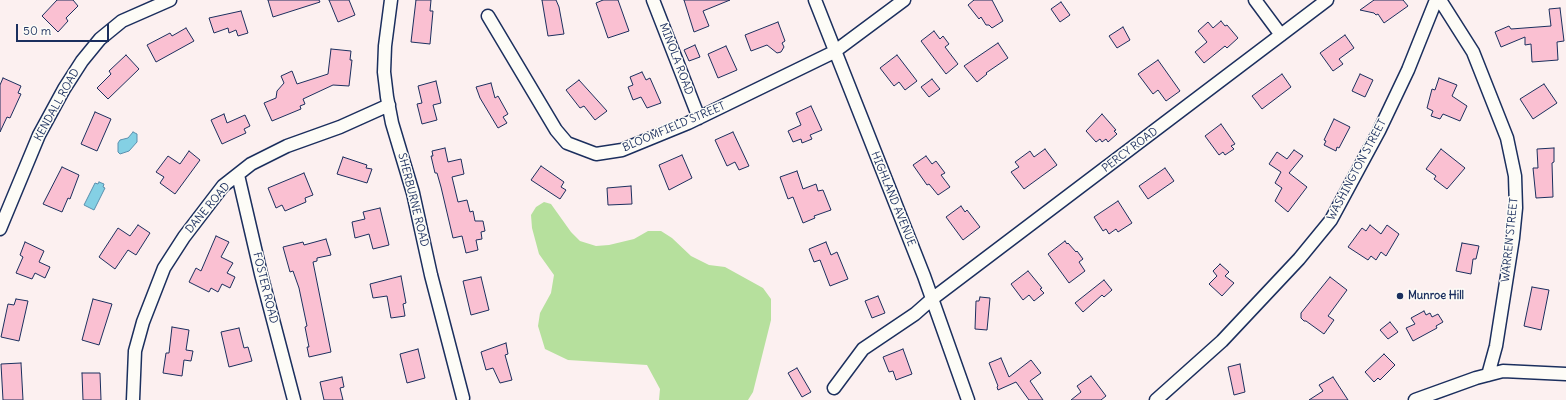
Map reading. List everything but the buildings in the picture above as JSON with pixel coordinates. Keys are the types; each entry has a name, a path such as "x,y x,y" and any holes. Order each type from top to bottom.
{"street":[{"name":"KENDALL ROAD","path":"0,229 39,135 64,89 82,61 100,39 122,21 170,0"},
{"name":"SHERBURNE ROAD","path":"392,0 385,46 384,72 389,105 413,193 431,275 463,398"},
{"name":"MINOLA ROAD","path":"653,0 699,118"},
{"name":"HIGHLAND AVENUE","path":"815,0 834,52 932,299 968,400"},
{"name":"BLOOMFIELD STREET","path":"488,16 556,130 567,144 596,154 622,150 699,118 834,52 904,0"},
{"path":"1255,0 1281,35"},
{"name":"PERCY ROAD","path":"834,388 863,349 915,314 932,299 1327,0"},
{"name":"WASHINGTON STREET","path":"1156,400 1222,341 1299,259 1331,220 1379,131 1408,70 1436,0"},
{"name":"WARREN STREET","path":"1440,0 1473,52 1507,138 1515,176 1516,208 1513,238 1496,346 1488,375"},
{"name":"DANE ROAD","path":"133,400 135,351 143,322 164,268 184,237 223,186 251,164 287,146 340,127 389,105"},
{"name":"FOSTER ROAD","path":"238,175 261,274 294,400"},
{"path":"1414,400 1434,392 1503,371 1566,374"}],"green space":[{"path":"544,202 551,204 571,232 580,241 596,246 609,245 634,239 648,231 661,231 672,238 691,256 709,265 725,267 763,288 771,299 771,320 753,392 748,400 659,400 660,389 647,365 568,360 545,349 538,326 540,313 551,293 554,275 539,254 532,228 531,215 536,207"}],"water":[{"path":"133,132 137,134 137,142 129,151 120,154 118,152 118,143 120,140 128,138"},
{"path":"99,182 104,184 103,187 105,188 94,210 84,205 95,183 98,184"}],"place":[{"name":"Munroe Hill","path":"1400,296"}]}
